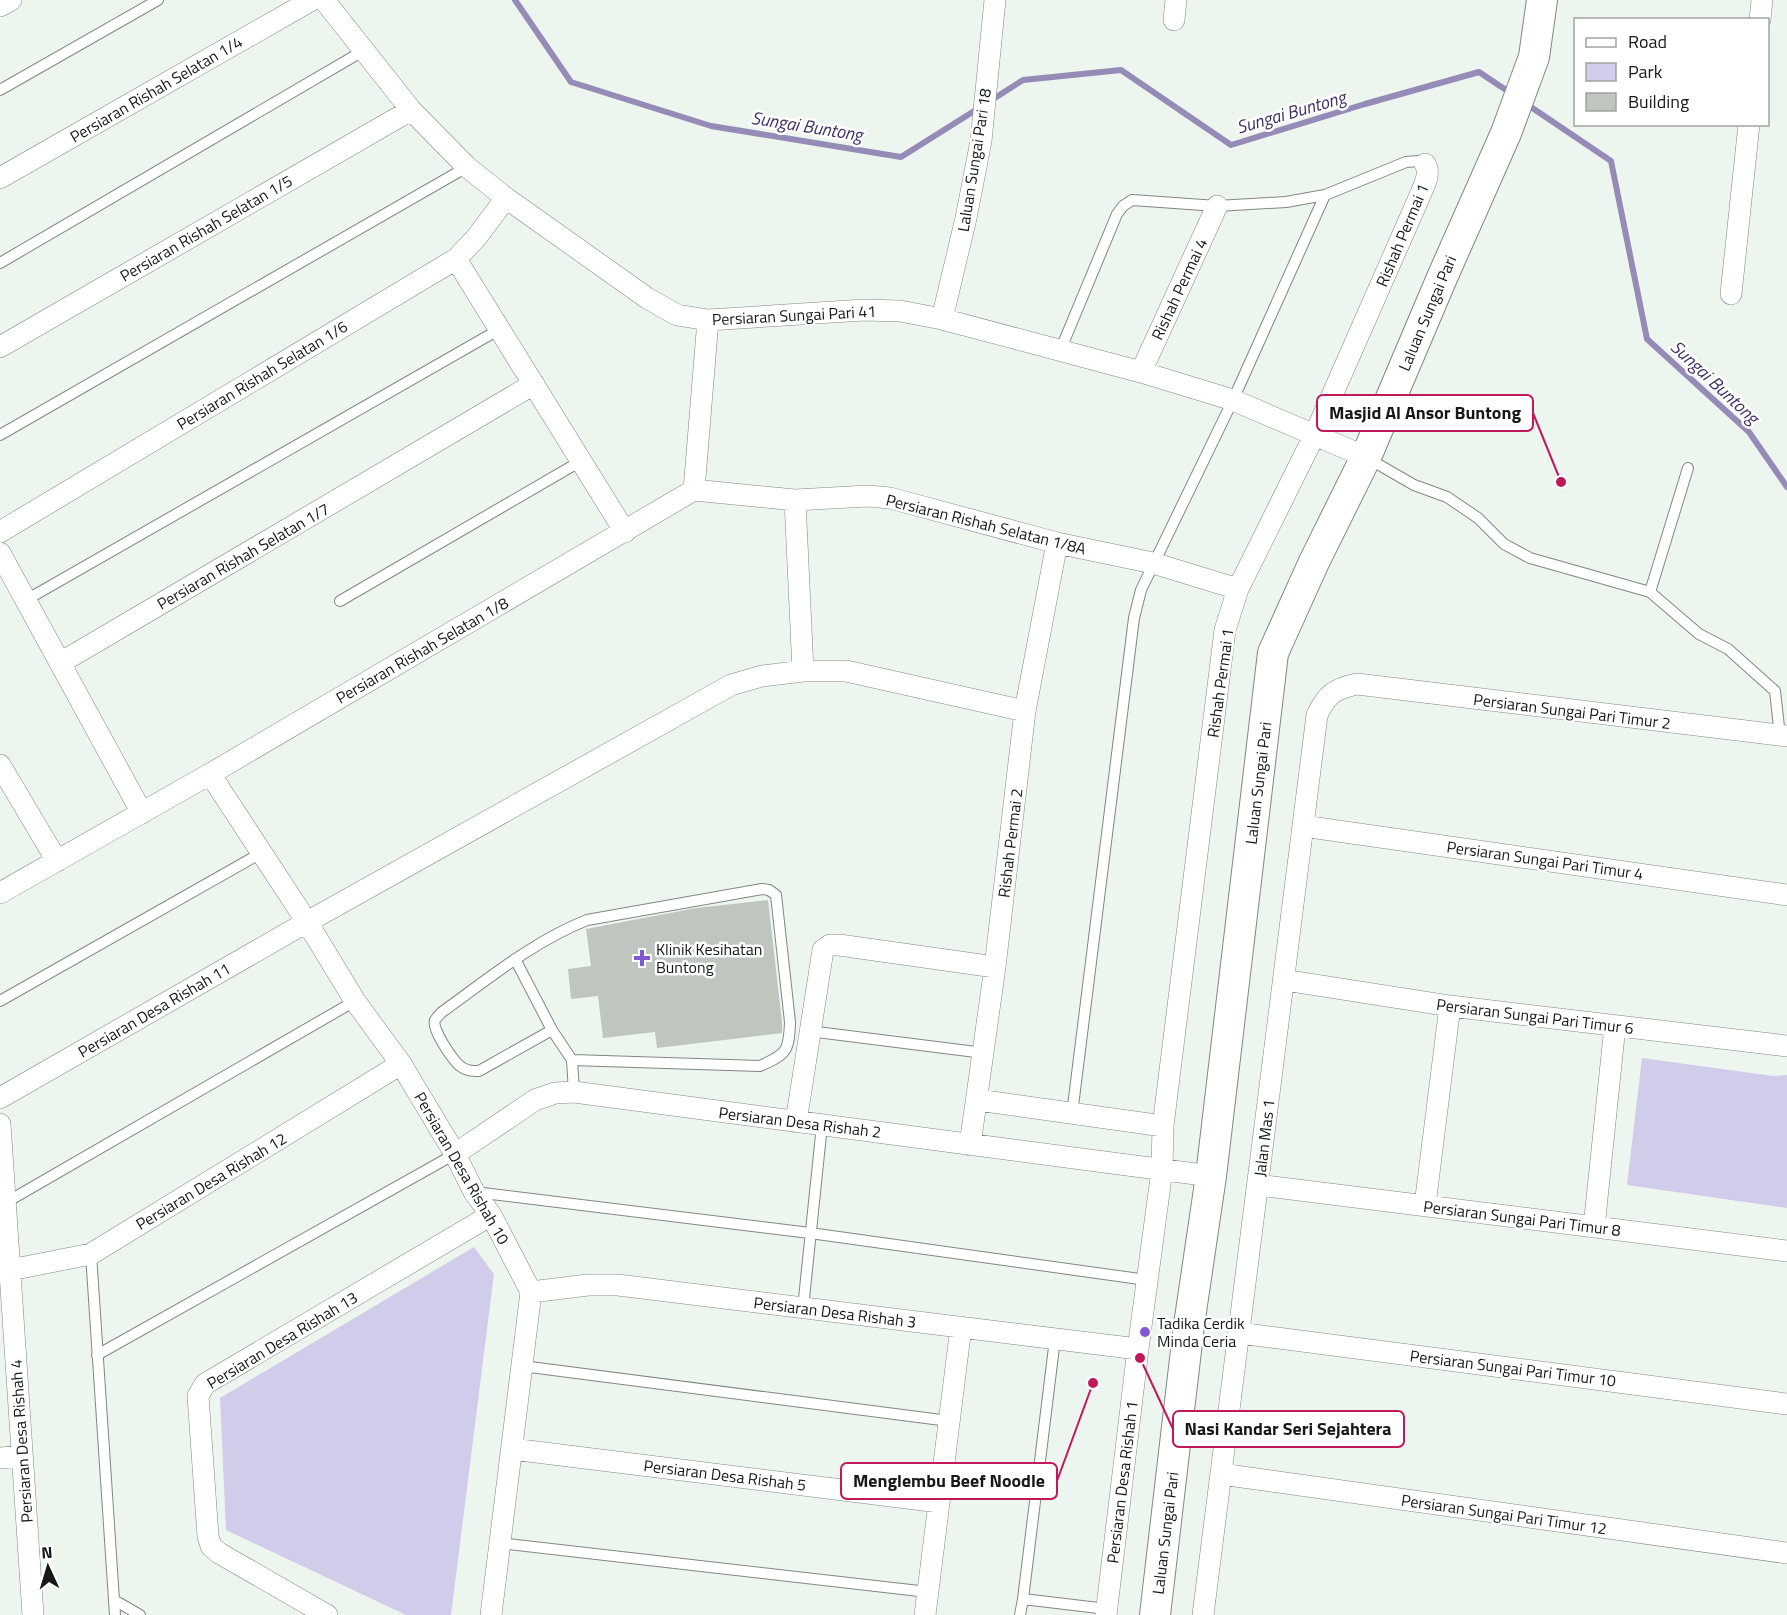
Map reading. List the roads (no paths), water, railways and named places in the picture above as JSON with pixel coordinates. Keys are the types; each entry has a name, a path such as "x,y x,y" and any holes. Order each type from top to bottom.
{"main road":[{"name":"Laluan Sungai Pari","path":"1155,1615 1189,1325 1211,1176 1273,653 1314,562 1366,457 1506,133 1534,57 1542,0"}],"street":[{"path":"0,6 11,0"},
{"name":"Persiaran Rishah Selatan 1/4","path":"0,178 312,0"},
{"name":"Persiaran Sungai Pari 41","path":"324,0 411,110 467,167 506,198 647,298 677,315 708,320 864,310 900,311 942,319 1141,372 1233,400 1366,457"},
{"name":"Laluan Sungai Pari 18","path":"942,319 966,218 981,141 995,0"},
{"path":"1760,18 1762,0"},
{"name":"Persiaran Rishah Selatan 1/5","path":"0,347 411,110"},
{"path":"1731,294 1749,126"},
{"name":"Rishah Permai 1","path":"1162,1170 1163,1126 1225,630 1238,589 1315,434 1418,200 1428,175 1425,164"},
{"name":"Persiaran Rishah Selatan 1/6","path":"0,532 456,259 476,238 506,198"},
{"name":"Rishah Permai 4","path":"1141,372 1217,206"},
{"path":"456,259 625,532"},
{"path":"694,490 708,320"},
{"name":"Persiaran Rishah Selatan 1/7","path":"60,663 534,384"},
{"name":"Persiaran Rishah Selatan 1/8A","path":"694,490 795,500 868,496 890,498 1057,543 1153,563 1238,589"},
{"name":"Persiaran Rishah Selatan 1/8","path":"0,893 210,774 694,490"},
{"path":"795,500 803,671"},
{"name":"Rishah Permai 2","path":"970,1144 995,967 1025,711 1057,543"},
{"path":"0,553 142,813"},
{"name":"Persiaran Desa Rishah 11","path":"0,1098 307,922 730,685 762,676 803,671 846,671 1025,711"},
{"name":"Persiaran Sungai Pari Timur 2","path":"1357,684 1783,736"},
{"name":"Jalan Mas 1","path":"1203,1615 1317,715 1325,700 1338,688 1357,684"},
{"name":"Persiaran Desa Rishah 10","path":"210,774 263,852 355,1000 401,1064 455,1154 474,1192 491,1215 531,1292"},
{"path":"2,775 57,861"},
{"name":"Persiaran Sungai Pari Timur 4","path":"1303,826 1787,895"},
{"path":"796,1122 820,959 824,950 830,945 995,967"},
{"name":"Persiaran Sungai Pari Timur 6","path":"1284,980 1450,1006 1787,1046"},
{"path":"1425,1205 1450,1006"},
{"path":"1594,1227 1615,1026"},
{"name":"Persiaran Desa Rishah 12","path":"10,1270 91,1254 401,1064"},
{"name":"Persiaran Desa Rishah 2","path":"455,1154 535,1100 555,1093 574,1092 1211,1176"},
{"path":"978,1100 1163,1126"},
{"name":"Persiaran Desa Rishah 4","path":"0,1124 33,1615"},
{"name":"Persiaran Desa Rishah 1","path":"1106,1612 1162,1170"},
{"name":"Persiaran Sungai Pari Timur 8","path":"1258,1185 1787,1251"},
{"name":"Persiaran Desa Rishah 13","path":"327,1615 219,1553 211,1546 208,1536 198,1396 205,1384 491,1215"},
{"name":"Persiaran Desa Rishah 3","path":"531,1292 588,1284 618,1285 1138,1349"},
{"path":"492,1615 531,1292"},
{"path":"925,1615 961,1328"},
{"name":"Persiaran Sungai Pari Timur 10","path":"1239,1332 1787,1404"},
{"name":"Persiaran Desa Rishah 5","path":"512,1449 939,1502"},
{"path":"0,1458 22,1456"},
{"name":"Persiaran Sungai Pari Timur 12","path":"1221,1474 1787,1553"}],"lane":[{"path":"0,90 158,0"},
{"path":"0,263 363,51"},
{"path":"1060,351 1117,213 1132,200 1217,206 1286,202 1325,195 1393,166 1419,161 1425,164"},
{"path":"0,435 467,167"},
{"path":"1072,1114 1134,618 1141,590 1233,400 1325,195"},
{"path":"26,600 500,329"},
{"path":"1366,457 1414,485 1447,497 1478,518 1504,544 1530,558 1650,592 1699,634 1728,650 1775,691 1783,736"},
{"path":"340,601 581,461"},
{"path":"1650,592 1688,468"},
{"path":"0,1001 263,852"},
{"path":"552,1030 479,1071 469,1071 461,1067 434,1028 435,1019 442,1012 515,959 562,930 587,920 762,889 770,890 776,895 790,1022 789,1042 780,1057 760,1066 572,1060"},
{"path":"515,959 552,1030 572,1060 574,1092"},
{"path":"5,1203 355,1000"},
{"path":"809,1031 984,1053"},
{"path":"803,1308 822,1125"},
{"path":"97,1355 455,1154"},
{"path":"474,1192 810,1233 1148,1280"},
{"path":"91,1254 115,1615"},
{"path":"1020,1615 1055,1339"},
{"path":"522,1366 949,1420"},
{"path":"500,1543 928,1592"},
{"path":"1023,1599 1106,1612"},
{"path":"114,1600 140,1615"}],"waterway":[{"name":"Sungai Buntong","path":"515,0 571,82 711,126 901,157 979,108"},
{"name":"Sungai Buntong","path":"990,101 1023,80 1121,70 1231,145 1479,72 1512,94"},
{"name":"Sungai Buntong","path":"1525,103 1611,161 1647,339 1749,432 1787,487"}],"place":[{"name":"Masjid Al Ansor Buntong","path":"1561,482"},
{"name":"Klinik Kesihatan Buntong","path":"642,958"},
{"name":"Tadika Cerdik Minda Ceria","path":"1145,1332"},
{"name":"Nasi Kandar Seri Sejahtera","path":"1140,1358"},
{"name":"Menglembu Beef Noodle","path":"1093,1383"}]}
